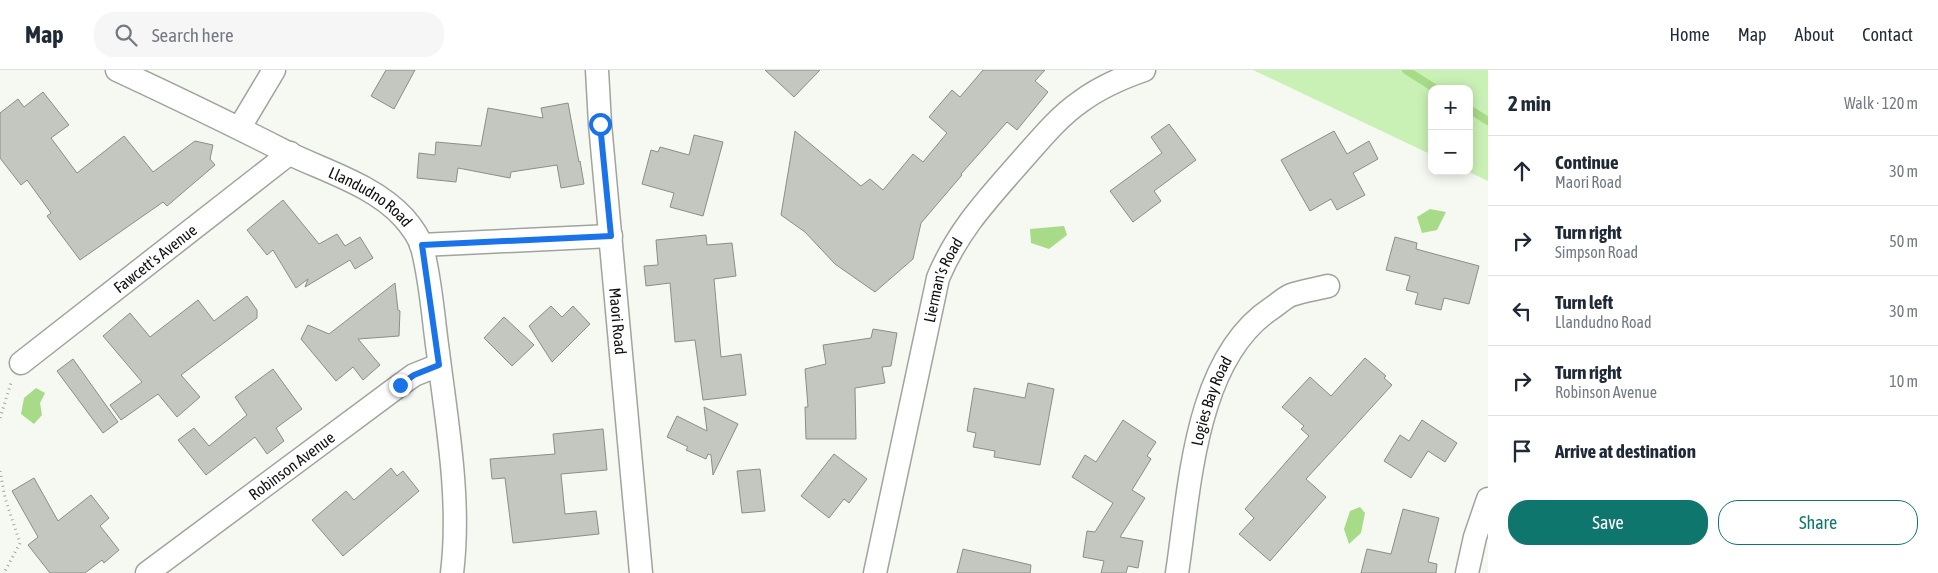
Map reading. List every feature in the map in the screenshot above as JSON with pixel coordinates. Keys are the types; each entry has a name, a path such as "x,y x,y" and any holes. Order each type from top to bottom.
{"street":[{"name":"Llandudno Road","path":"117,70 240,127 290,154 374,193 405,219 422,245 439,365 453,479 454,530 452,573"},
{"path":"240,127 274,70"},
{"name":"Maori Road","path":"597,70 600,124 641,573"},
{"name":"Lierman's Road","path":"875,573 938,278 948,255 962,231 980,208 1050,129 1079,102 1112,82 1144,70"},
{"name":"Fawcett's Avenue","path":"21,364 290,154"},
{"path":"422,245 611,236"},
{"name":"Logies Bay Road","path":"1177,573 1196,443 1210,392 1226,358 1244,331 1263,314 1290,295 1328,286"},
{"name":"Robinson Avenue","path":"147,573 414,375 439,365"},
{"path":"1467,573 1475,537 1488,499"}],"path":[{"path":"0,418 8,388 21,364"},
{"path":"0,471 5,498 20,543 4,573"}],"shaded area":[{"path":"1253,70 1488,70 1488,181 1473,174 1473,85 1428,85 1428,153"},
{"path":"1430,209 1446,212 1437,230 1422,233 1417,217"},
{"path":"1064,226 1067,235 1049,249 1031,243 1030,229"},
{"path":"36,388 45,393 40,403 42,415 34,424 21,414 24,398"},
{"path":"1360,507 1365,513 1361,533 1349,544 1344,529 1350,511"}],"building":[{"path":"386,70 415,70 394,109 371,96"},
{"path":"765,70 820,70 794,97"},
{"path":"983,70 1045,70 1035,81 1048,92 1017,130 1007,122 961,174 921,223 913,259 875,292 835,264 805,232 781,215 795,131 861,186 870,179 883,190 913,154 923,162 947,133 929,117 952,90 960,97"},
{"path":"43,92 69,125 51,138 77,173 124,136 153,172 195,141 213,145 210,159 215,165 167,206 163,202 80,260 47,216 51,213 27,180 21,185 0,158 0,113 18,99 24,107"},
{"path":"568,103 584,184 561,188 557,165 511,172 510,178 458,168 456,182 417,178 419,153 435,155 436,142 481,146 488,108 543,118 541,108"},
{"path":"1169,124 1196,160 1154,191 1161,201 1133,222 1110,191 1162,153 1151,137"},
{"path":"1334,131 1347,154 1369,141 1378,159 1353,173 1365,195 1337,210 1331,199 1310,211 1281,160"},
{"path":"694,135 723,142 703,216 670,207 674,193 642,184 651,150 658,152 660,147 689,155"},
{"path":"283,200 319,244 337,234 345,246 360,237 373,258 355,269 350,260 305,287 308,279 296,288 273,250 267,255 247,230"},
{"path":"706,235 707,245 732,243 736,276 714,279 721,357 741,354 746,395 703,400 695,340 675,342 670,283 646,286 644,266 658,265 656,240"},
{"path":"1395,237 1417,243 1416,249 1479,266 1469,304 1444,298 1441,310 1415,304 1418,293 1406,290 1410,276 1386,270"},
{"path":"395,283 398,310 400,311 399,336 358,339 380,365 363,380 353,367 336,381 301,339 308,325 329,334"},
{"path":"247,296 257,310 257,318 181,375 200,397 177,417 158,394 121,420 110,405 142,382 103,336 130,313 150,337 198,300 214,321"},
{"path":"551,306 562,317 573,306 590,324 552,362 529,326"},
{"path":"504,317 534,345 512,366 484,338"},
{"path":"873,329 897,333 891,366 882,367 885,383 855,388 856,439 806,439 805,407 808,407 805,369 826,364 823,345 871,338"},
{"path":"1365,358 1386,376 1384,378 1392,385 1306,479 1326,497 1270,561 1239,534 1254,518 1245,509 1309,436 1301,429 1304,426 1282,407 1310,377 1331,396"},
{"path":"73,359 118,422 103,433 57,371"},
{"path":"273,369 302,409 276,428 284,441 267,454 255,437 206,475 178,440 194,428 209,446 247,415 235,397"},
{"path":"1028,383 1054,389 1040,465 994,457 995,451 973,447 976,433 967,431 974,388 1025,398"},
{"path":"704,407 738,424 713,475 711,455 708,454 706,459 686,450 688,447 667,437 677,416 707,431"},
{"path":"1123,420 1156,442 1147,456 1151,459 1132,490 1145,498 1120,537 1143,541 1138,568 1128,566 1126,573 1101,573 1104,561 1083,557 1087,531 1095,532 1113,503 1072,477 1085,455 1096,462"},
{"path":"1422,420 1457,443 1445,462 1428,451 1411,478 1384,461 1400,435 1409,441"},
{"path":"603,429 607,470 561,474 565,514 596,511 599,534 513,543 505,478 492,479 490,459 555,454 553,434"},
{"path":"834,454 867,479 849,503 844,499 829,518 801,496"},
{"path":"391,468 397,476 403,471 419,491 343,556 312,520 346,491 354,500"},
{"path":"760,469 765,511 742,513 737,471"},
{"path":"34,478 58,521 91,495 109,518 100,526 119,550 104,563 102,560 85,573 50,573 28,545 38,537 12,491"},
{"path":"1403,509 1439,518 1428,562 1437,564 1436,573 1361,573 1367,549 1391,554"},
{"path":"963,549 1031,565 1030,573 957,573"}],"waterway":[{"path":"1406,70 1430,85"},
{"path":"1473,112 1488,121"}],"route":[{"path":"400,385 414,375 439,365 422,245 611,236 600,124"}]}
